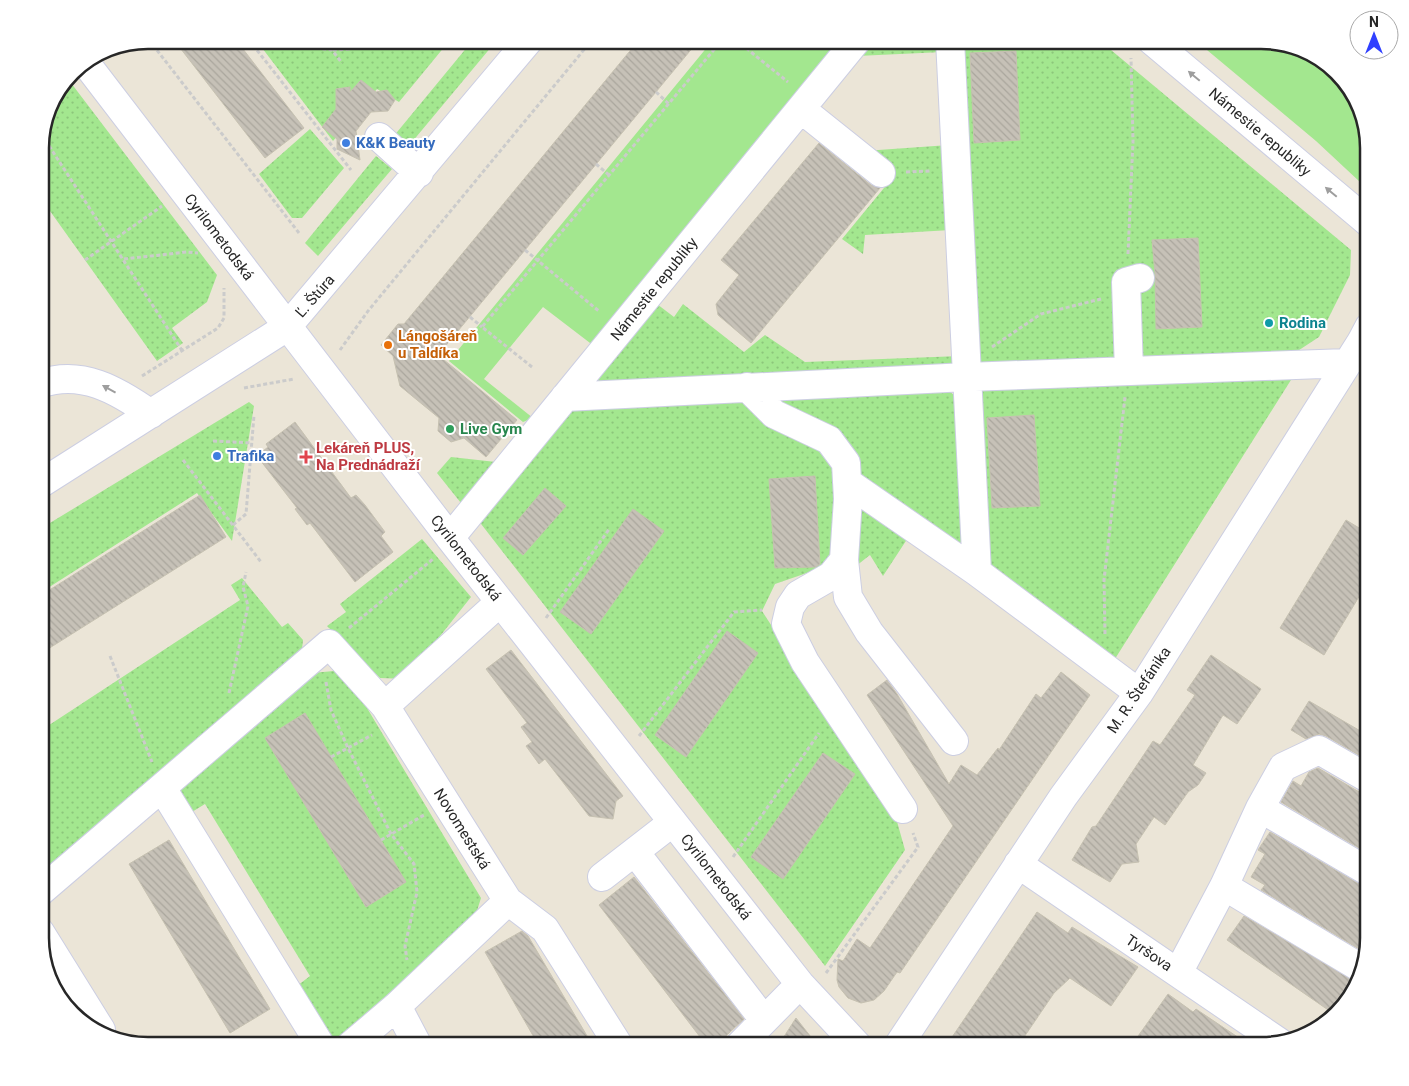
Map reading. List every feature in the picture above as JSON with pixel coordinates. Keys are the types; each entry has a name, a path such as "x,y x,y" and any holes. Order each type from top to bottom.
{"street":[{"name":"Ľ. Štúra","path":"49,478 288,327 522,49"},
{"name":"Námestie republiky","path":"442,548 850,49"},
{"path":"950,49 977,572"},
{"name":"Námestie republiky","path":"1162,49 1360,215"},
{"name":"Cyrilometodská","path":"89,68 288,327 442,548 500,602 673,822 811,982 851,1037"},
{"path":"805,104 881,173"},
{"path":"379,137 419,172"},
{"path":"1129,371 1131,284"},
{"name":"M. R. Štefánika","path":"904,1037 1018,864 1140,693 1360,342"},
{"path":"565,397 746,387 967,370 1129,371 1348,363"},
{"path":"49,381 74,378 94,381 150,414"},
{"path":"746,387 774,414 829,440 846,463 844,560 848,598 869,632 954,741"},
{"path":"847,482 977,572 1140,693"},
{"path":"844,560 831,576 798,595 790,607 786,624 805,662 903,809"},
{"path":"390,714 500,602"},
{"path":"49,884 329,644"},
{"name":"Novomestská","path":"329,644 390,714 508,901"},
{"path":"1178,973 1224,886 1260,808 1282,767 1319,750 1360,774"},
{"path":"162,788 315,1037"},
{"path":"1260,808 1360,867"},
{"path":"602,877 673,822"},
{"path":"635,852 764,1020"},
{"name":"Tyršova","path":"1018,864 1271,1036"},
{"path":"1224,886 1356,966"},
{"path":"361,1037 404,1000 508,901 546,929 612,1037"},
{"path":"49,947 97,1023"},
{"path":"748,1037 764,1020 811,982"},
{"path":"404,1000 415,1037"}],"path":[{"path":"156,49 299,233"},
{"path":"256,49 351,170"},
{"path":"324,49 352,49"},
{"path":"482,327 715,49"},
{"path":"746,49 805,104"},
{"path":"332,50 342,63"},
{"path":"967,370 1041,314 1131,284 1133,140 1131,58"},
{"path":"656,92 669,104"},
{"path":"49,146 183,352"},
{"path":"596,164 609,176"},
{"path":"881,173 957,170"},
{"path":"85,260 168,202"},
{"path":"525,250 621,330"},
{"path":"124,259 186,252 203,253"},
{"path":"156,368 218,328 224,318 224,283"},
{"path":"470,317 532,367"},
{"path":"1105,668 1104,580 1129,371"},
{"path":"233,525 246,514 254,415"},
{"path":"213,441 252,443"},
{"path":"183,460 261,562"},
{"path":"544,621 610,528"},
{"path":"404,1000 405,946 417,892 414,864 390,834 348,748 331,710 325,676 329,644 442,548"},
{"path":"229,696 248,606 242,587 246,572"},
{"path":"636,740 734,612 790,607"},
{"path":"110,656 162,788"},
{"path":"730,862 836,709"},
{"path":"331,757 348,748 390,714"},
{"path":"381,840 446,802"},
{"path":"811,982 918,847 903,809"}],"green space":[{"path":"263,49 443,49 399,102 377,89 333,141"},
{"path":"466,49 490,49 407,148 393,137"},
{"path":"706,49 834,49 594,346 543,307 484,379 533,418 523,422 449,361"},
{"path":"863,49 943,49 943,52 857,56"},
{"path":"957,49 1110,49 1351,250 1350,275 1319,337 1290,356 986,367 973,355"},
{"path":"1206,49 1268,49 1281,51 1299,56 1322,69 1340,87 1355,116 1360,148 1360,182 1316,141"},
{"path":"72,84 217,275 207,302 172,328 183,343 157,361 49,210 49,141 52,122 59,104"},
{"path":"310,129 344,168 302,218 292,218 259,174"},
{"path":"949,145 951,230 865,235 863,254 842,239 893,177 864,151"},
{"path":"376,156 392,169 318,256 305,243"},
{"path":"653,301 674,317 683,304 744,352 765,335 805,362 960,356 951,373 589,381"},
{"path":"1296,372 1113,662 997,581 982,557 975,397 989,384"},
{"path":"944,387 960,400 968,543 955,549 917,524 883,576 870,555 856,566 827,566 775,584 762,611 896,818 905,850 825,966 478,520 568,407"},
{"path":"249,402 254,406 232,541 197,493 49,587 49,524"},
{"path":"451,457 496,462 461,503 437,473"},
{"path":"422,539 471,597 406,679 380,678 327,626 346,612 340,604"},
{"path":"242,578 282,627 288,623 303,640 301,658 49,874 49,725 240,600 231,585"},
{"path":"334,671 352,683 481,898 474,920 338,1037 333,1037 297,986 310,976 205,804 187,815 174,789 312,673"}],"building":[{"path":"181,49 243,49 304,128 265,158"},
{"path":"632,49 692,49 438,355 517,420 486,457 464,438 451,442 438,431 439,418 400,386 393,356 381,345 398,324 404,324"},
{"path":"1016,51 1020,140 974,143 970,53"},
{"path":"361,80 376,92 387,90 395,100 388,111 371,112 356,131 360,160 337,149 337,139 322,127 336,109 336,89 350,87 350,92"},
{"path":"819,143 871,185 880,188 751,343 718,315 716,304 739,275 721,260"},
{"path":"1198,238 1202,327 1156,329 1152,240"},
{"path":"1034,415 1040,506 992,508 987,418"},
{"path":"295,422 351,498 356,495 365,505 385,532 381,536 393,552 355,582 310,523 307,525 295,509 297,508 257,456 268,447 266,444"},
{"path":"815,476 820,564 816,567 775,568 769,479"},
{"path":"545,488 566,506 523,555 503,538"},
{"path":"200,495 226,537 49,648 49,590"},
{"path":"633,509 664,531 591,634 560,612"},
{"path":"1346,520 1360,529 1360,595 1324,655 1280,628"},
{"path":"727,631 758,653 686,757 655,735"},
{"path":"511,650 623,796 616,801 613,819 589,816 545,759 539,764 526,746 532,742 521,727 527,723 486,669"},
{"path":"1211,655 1261,689 1237,724 1223,715 1193,765 1206,773 1198,785 1188,792 1165,825 1154,817 1136,844 1139,862 1122,864 1110,882 1072,860 1092,827 1096,826 1153,741 1160,745 1195,695 1187,690"},
{"path":"1061,672 1090,695 900,973 897,972 884,991 874,1000 861,1003 848,998 839,987 837,980 838,959 843,961 857,939 870,948 953,826 867,695 887,680 949,784 961,765 977,775 998,748 999,750 1036,694 1041,698"},
{"path":"1309,701 1360,731 1360,756 1326,736 1319,734 1306,739 1291,730"},
{"path":"305,713 406,882 366,907 265,738"},
{"path":"823,753 855,774 783,879 751,857"},
{"path":"1318,768 1360,792 1360,849 1281,802 1293,781 1301,786 1309,772"},
{"path":"1270,832 1360,884 1359,949 1261,890 1265,885 1251,877 1265,854 1258,850"},
{"path":"169,840 270,1009 230,1033 129,864"},
{"path":"634,877 744,1019 725,1037 700,1037 599,905"},
{"path":"1037,912 1068,933 1072,927 1138,967 1111,1006 1070,978 1054,993 1024,1037 952,1037"},
{"path":"1244,916 1351,979 1340,999 1329,1010 1227,940"},
{"path":"522,931 528,936 588,1037 534,1037 485,952"},
{"path":"1168,994 1193,1012 1196,1009 1238,1037 1137,1037"},
{"path":"796,1018 811,1037 784,1037"}],"place":[{"name":"K&K Beauty","path":"346,143"},
{"name":"Rodina","path":"1269,323"},
{"name":"Lángošáreň u Taldíka","path":"388,345"},
{"name":"Live Gym","path":"450,429"},
{"name":"Trafika","path":"217,456"},
{"name":"Lekáreň PLUS, Na Prednádraží","path":"306,457"}]}
